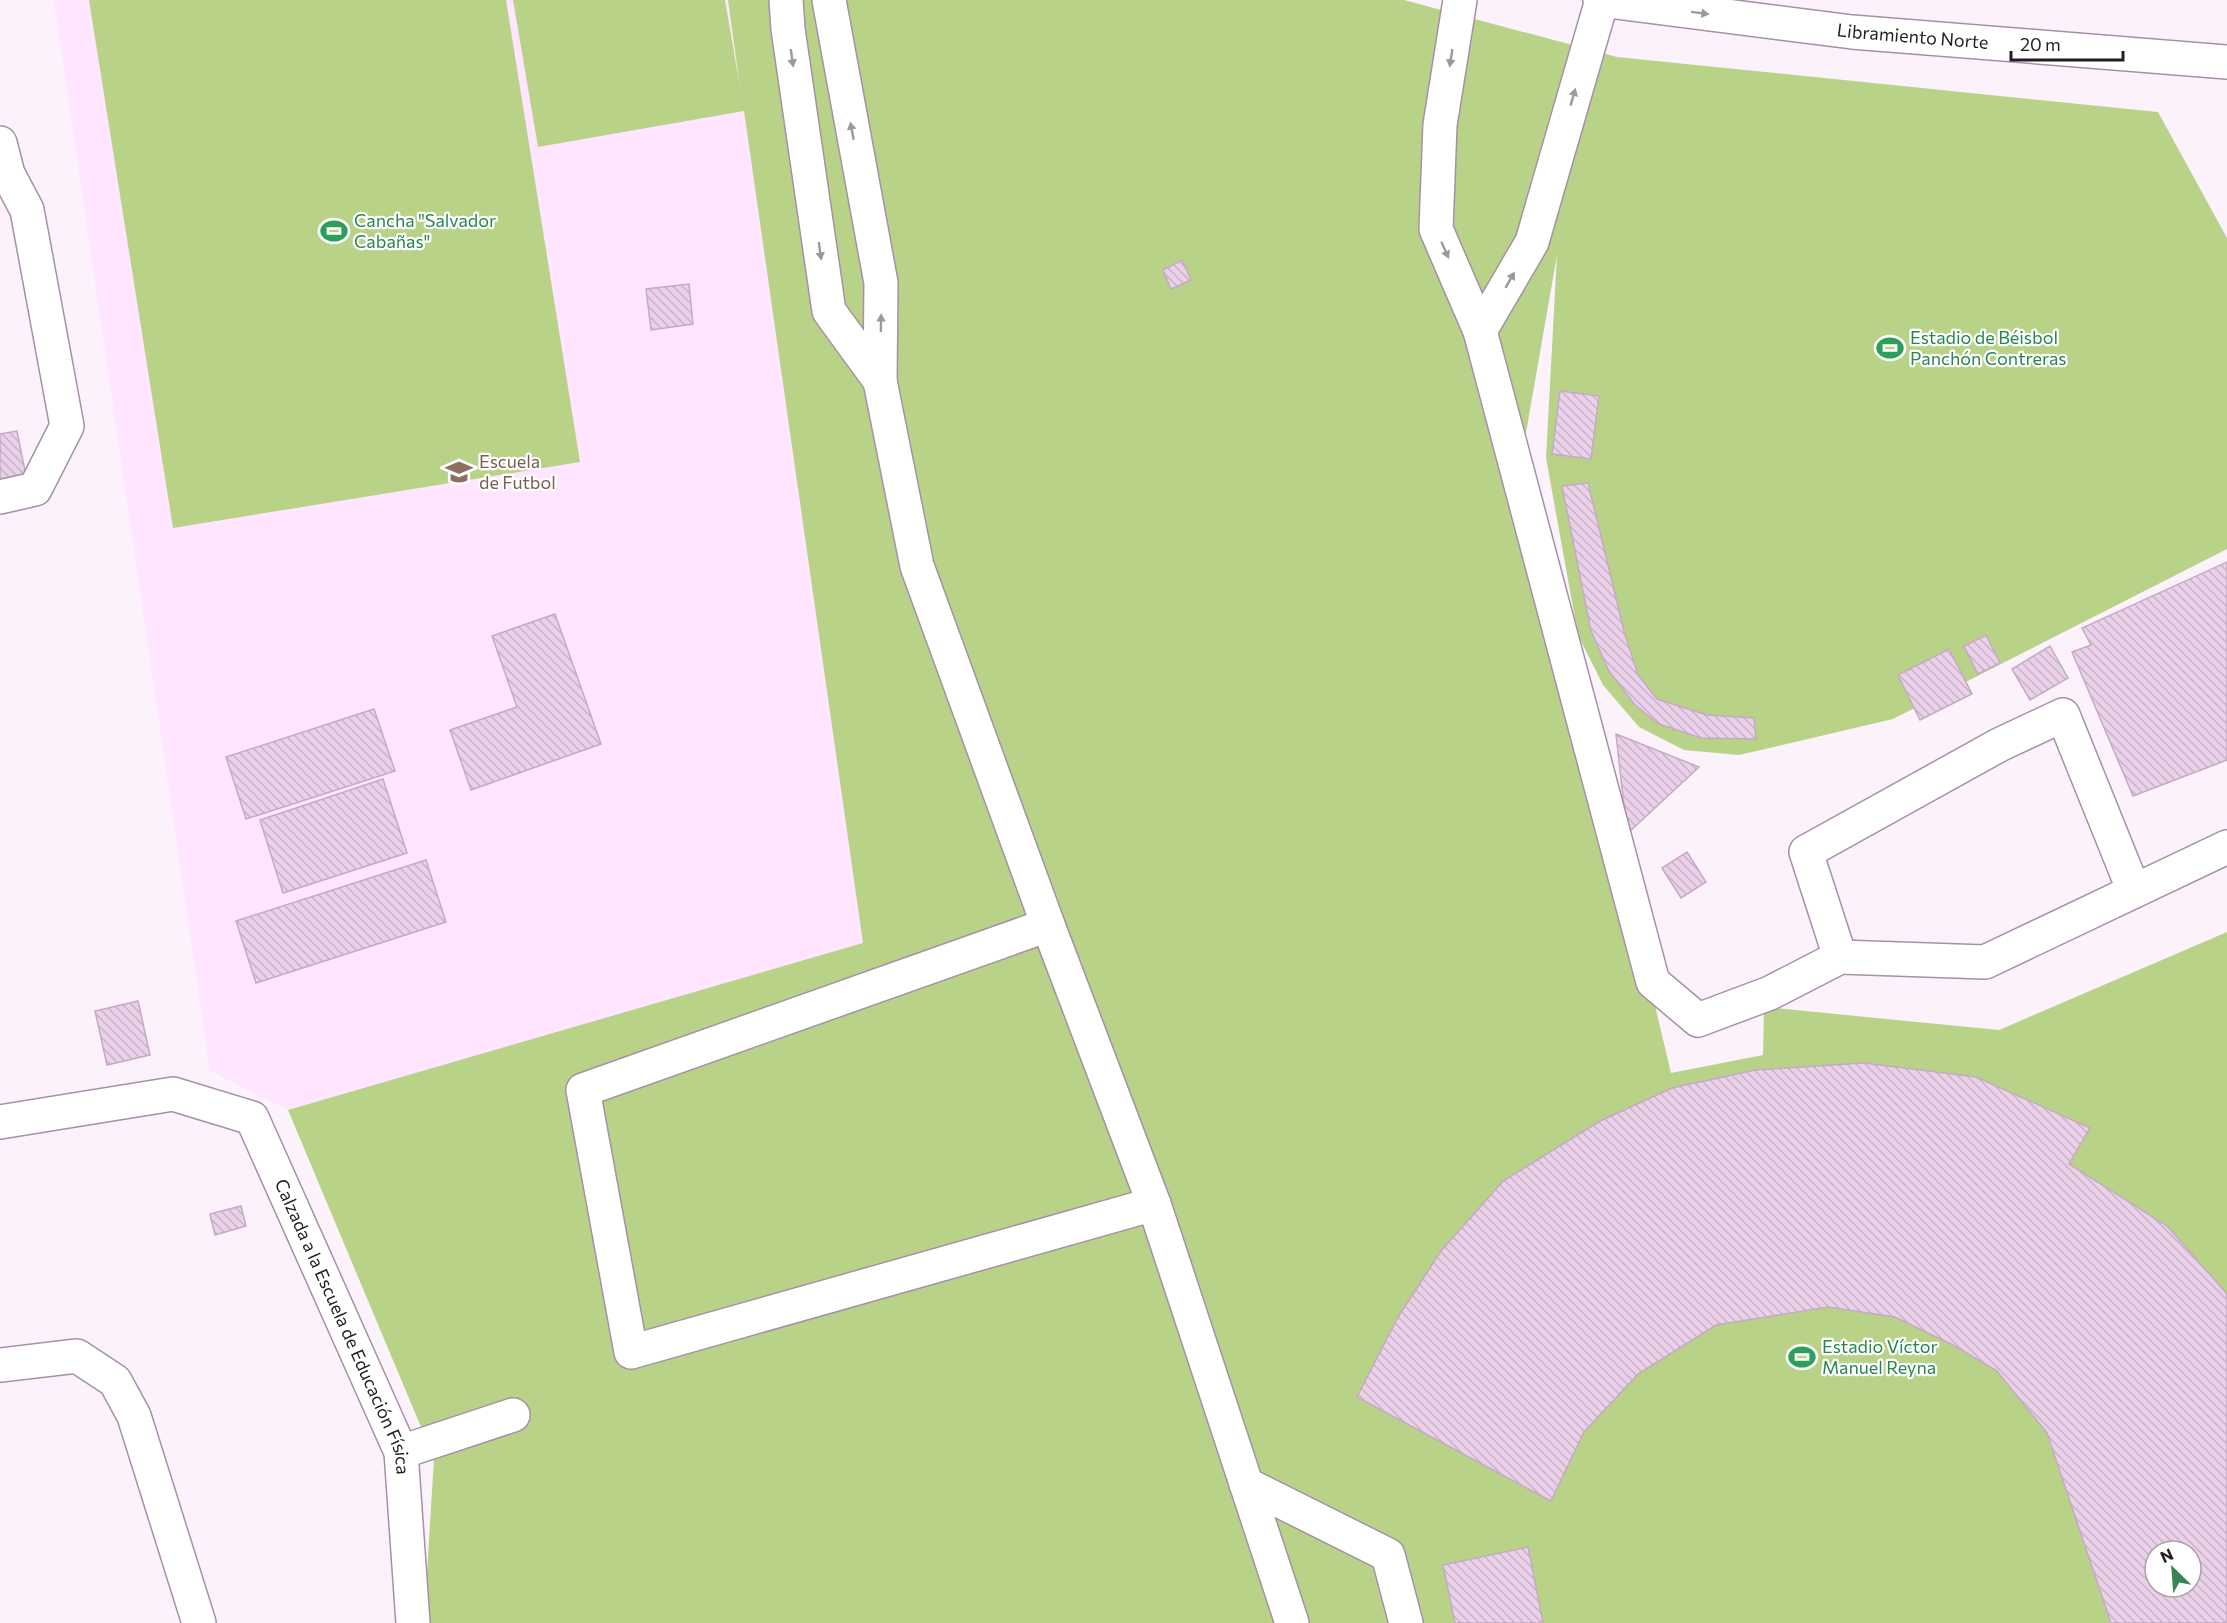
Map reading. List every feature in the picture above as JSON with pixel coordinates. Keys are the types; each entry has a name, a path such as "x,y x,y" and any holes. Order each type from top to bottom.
{"street":[{"path":"786,0 788,30 829,311 880,381"},
{"path":"829,0 881,283 880,381 917,566 1048,925 1154,1204 1292,1623"},
{"path":"1460,0 1440,125 1436,229 1480,331 1653,982 1698,1020 1770,993 1840,957 1985,962 2227,847"},
{"path":"1480,331 1532,242 1601,0"},
{"name":"Libramiento Norte","path":"1601,0 1852,32 2227,62"},
{"path":"0,143 8,174 27,210 67,426 35,489 0,497"},
{"path":"1840,957 1806,852 1999,745 2063,715 2134,891"},
{"path":"1048,925 583,1090 631,1352 1154,1204"},
{"name":"Calzada a la Escuela de Educación Física","path":"0,1122 173,1094 252,1118 401,1452 413,1623"},
{"path":"0,1365 77,1356 114,1381 134,1416 198,1623"},
{"path":"401,1452 513,1415"},
{"path":"1246,1484 1388,1555 1406,1623"}],"shaded area":[{"name":"Escuela de Futbol","path":"54,0 728,0 863,944 288,1110 210,1071"}],"green space":[{"name":"Cancha \"Salvador Cabañas\"","path":"89,0 506,0 580,462 173,528"},
{"path":"513,0 725,0 740,87 728,0 1404,0 1617,57 2158,112 2227,238 2227,549 1893,719 1739,755 1684,750 1639,727 1603,685 1578,635 1546,458 1557,255 1523,450 1671,1073 1763,1055 1764,1007 1999,1030 2227,932 2227,1623 424,1623 434,1458 288,1110 863,943 744,111 538,147"}],"building":[{"path":"1182,260 1191,280 1171,289 1163,270"},
{"path":"689,284 693,324 651,330 646,289"},
{"path":"1560,391 1599,396 1591,459 1552,454"},
{"path":"17,431 28,486 0,491 0,434"},
{"path":"1588,483 1624,631 1638,675 1657,699 1707,715 1754,718 1756,739 1701,738 1659,724 1635,705 1609,671 1591,631 1562,486"},
{"path":"2227,562 2227,760 2133,796 2072,652 2091,645 2082,628"},
{"path":"555,614 601,744 471,790 450,730 517,707 492,636"},
{"path":"1986,635 2000,663 1978,674 1964,646"},
{"path":"2050,646 2068,678 2030,700 2012,669"},
{"path":"1949,649 1972,694 1920,720 1898,675"},
{"path":"374,709 395,771 246,819 226,757"},
{"path":"1616,734 1699,767 1627,834"},
{"path":"383,779 407,853 283,893 260,820"},
{"path":"1687,852 1706,882 1681,898 1662,868"},
{"path":"426,860 446,922 256,983 236,921"},
{"path":"138,1001 150,1055 107,1065 95,1011"},
{"name":"Estadio Víctor Manuel Reyna","path":"1864,1063 1976,1077 2090,1128 2069,1164 2167,1226 2227,1294 2227,1623 2111,1623 2047,1433 1997,1371 1955,1346 1895,1317 1828,1307 1716,1325 1638,1374 1584,1432 1551,1501 1357,1397 1398,1317 1441,1251 1503,1181 1600,1121 1672,1088 1755,1070"},
{"path":"241,1206 246,1226 215,1235 210,1214"},
{"path":"1528,1547 1543,1623 1455,1623 1443,1565"}],"place":[{"name":"Cancha \"Salvador Cabañas\"","path":"334,231"},
{"name":"Estadio de Béisbol Panchón Contreras","path":"1890,348"},
{"name":"Escuela de Futbol","path":"459,472"},
{"name":"Estadio Víctor Manuel Reyna","path":"1802,1357"}]}
